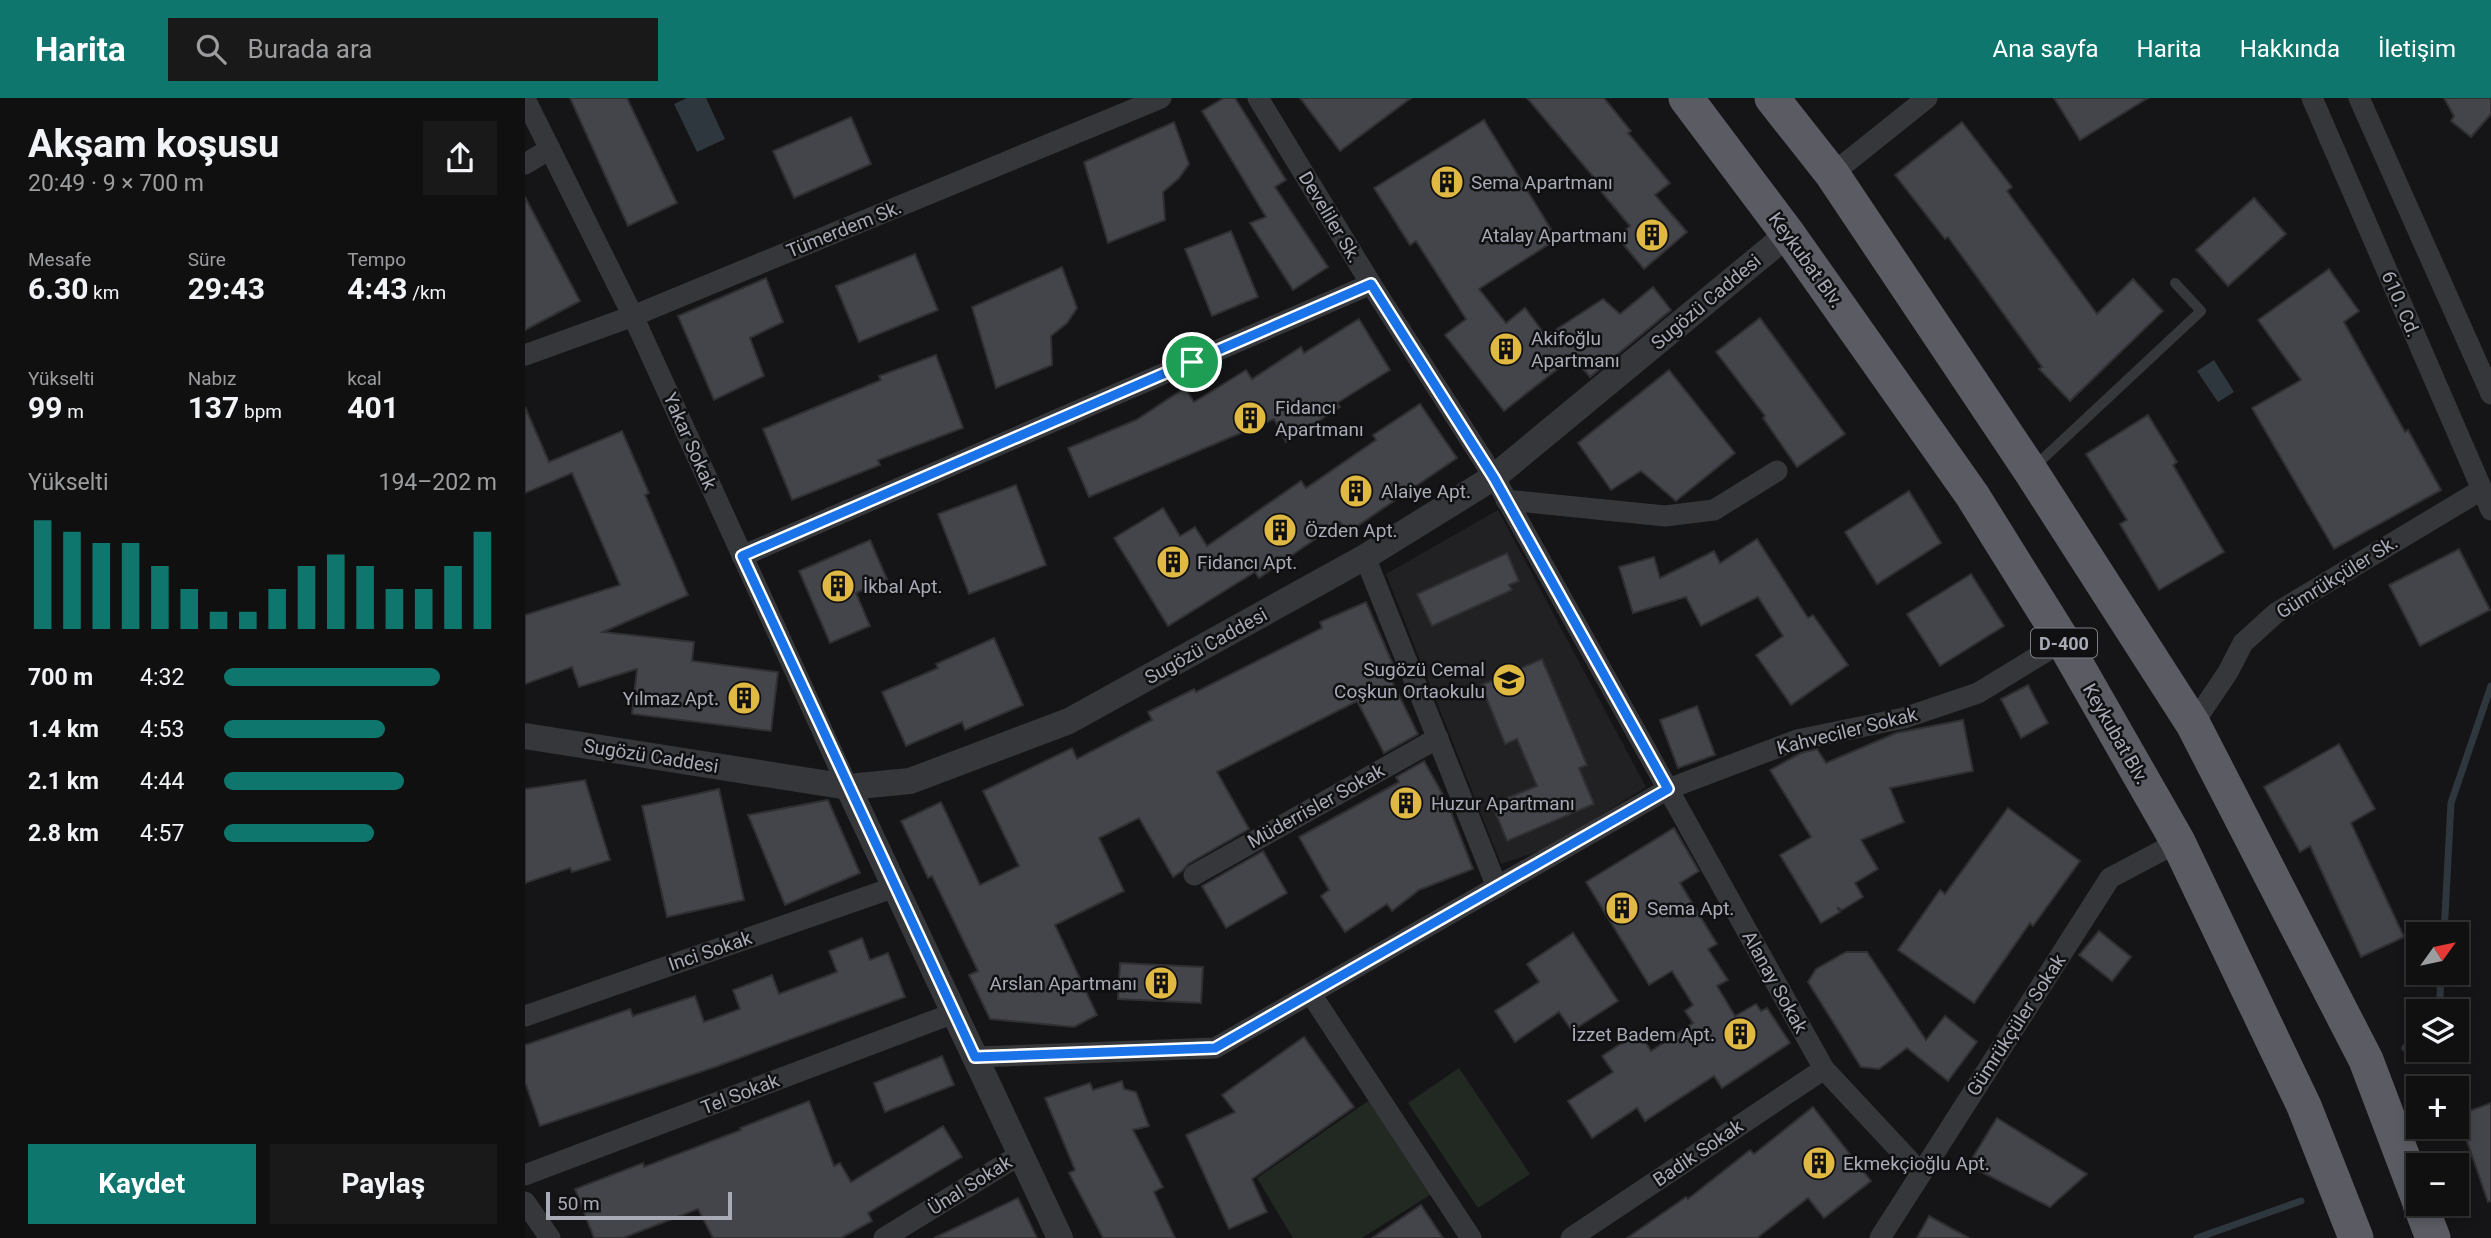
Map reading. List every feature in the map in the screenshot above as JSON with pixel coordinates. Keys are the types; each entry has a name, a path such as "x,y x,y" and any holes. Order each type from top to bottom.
{"highway":[{"name":"Keykubat Blv.","path":"1686,98 1788,234 1972,495 2063,641 2178,842 2304,1106 2356,1238"},
{"name":"D-400","path":"1772,98 1832,174 2030,470 2193,724 2366,1060 2406,1167"},
{"name":"D-400","path":"2424,1216 2433,1238"}],"street":[{"name":"Tümerdem Sk.","path":"525,355 633,316 1161,98"},
{"name":"Develiler Sk.","path":"1258,98 1500,489"},
{"path":"1832,174 1927,98"},
{"name":"610. Cd.","path":"2312,98 2486,490 2491,510"},
{"path":"2359,98 2491,394"},
{"name":"Yakar Sokak","path":"525,99 633,316 848,788"},
{"path":"525,163 550,149"},
{"name":"Sugözü Caddesi","path":"525,736 848,788 910,780 1069,722 1365,558 1500,489 1788,234"},
{"path":"742,556 1371,284"},
{"path":"1500,489 1665,516 1714,510 1777,471"},
{"name":"Alanay Sokak","path":"1500,489 1824,1069 1921,1173"},
{"name":"Gümrükçüler Sk.","path":"2193,724 2228,672 2243,643 2276,613 2486,490"},
{"path":"1365,558 1497,887"},
{"name":"Kahveciler Sokak","path":"975,1057 1215,1048 1668,789 1797,740 1904,718 1978,693 2063,641"},
{"name":"Müderrisler Sokak","path":"1194,875 1439,738"},
{"path":"848,788 1060,1238"},
{"name":"Gümrükçüler Sokak","path":"1880,1238 2109,878 2178,842"},
{"name":"Inci Sokak","path":"525,1016 895,887"},
{"path":"1311,994 1471,1238"},
{"name":"Tel Sokak","path":"525,1175 954,1013"},
{"name":"Badik Sokak","path":"1571,1238 1824,1069"},
{"name":"Ünal Sokak","path":"884,1238 1021,1154"},
{"path":"525,1202 549,1238"}],"lane":[{"path":"2030,470 2201,311 2175,283"}],"shaded area":[{"path":"687,98 706,98 725,139 697,152 674,104"},
{"path":"2214,360 2234,392 2218,402 2197,371"},
{"name":"Sugözü Cemal Coşkun Ortaokulu","path":"1498,510 1646,787 1548,848 1501,864 1386,574"},
{"path":"1459,1068 1530,1174 1478,1208 1408,1103"},
{"path":"1371,1099 1433,1193 1362,1238 1293,1238 1257,1178"}],"building":[{"path":"570,98 627,98 677,203 628,226"},
{"path":"1224,98 1235,98 1286,180 1275,187 1328,267 1293,290 1250,223 1266,217 1202,111"},
{"path":"1300,98 1411,98 1340,151"},
{"path":"1527,98 1604,98 1631,131 1628,133 1670,183 1655,195 1687,232 1644,269 1617,237 1630,226 1594,183 1597,181"},
{"path":"2054,98 2148,98 2080,140"},
{"path":"2444,98 2491,98 2491,114 2471,137 2451,121 2454,116"},
{"path":"851,117 871,164 794,198 773,151"},
{"path":"1484,120 1557,239 1479,289 1506,323 1525,308 1546,336 1603,299 1620,314 1653,287 1671,310 1590,377 1573,357 1504,411 1445,335 1466,319 1416,241 1410,245 1374,188"},
{"path":"1174,122 1189,164 1179,178 1163,192 1165,220 1108,243 1084,162"},
{"path":"1962,122 2012,187 2007,191 2097,314 2133,279 2163,311 2070,401 2039,369 2042,367 1948,237 1945,239 1895,175"},
{"path":"525,197 580,301 525,330"},
{"path":"2254,198 2286,234 2228,286 2196,250"},
{"path":"1231,231 1258,297 1212,316 1185,249"},
{"path":"915,254 938,310 859,342 836,286"},
{"path":"1062,267 1077,308 1067,323 1051,336 1052,365 996,388 972,307"},
{"path":"2329,269 2359,311 2344,322 2405,432 2408,430 2441,490 2334,549 2252,408 2301,380 2258,320"},
{"path":"766,278 783,322 750,338 764,376 714,400 678,316"},
{"path":"1760,318 1845,434 1797,467 1763,418 1765,416 1716,352"},
{"path":"1359,319 1390,370 1337,403 1340,407 1286,442 1274,419 1089,497 1068,448 1136,420 1185,388 1194,402 1246,370 1252,379 1301,347 1304,353"},
{"path":"936,355 963,428 878,460 880,465 792,500 763,429 881,380 879,376"},
{"path":"1669,370 1735,453 1676,501 1641,471 1611,490 1578,443"},
{"path":"1420,404 1457,458 1347,533 1340,522 1259,578 1255,572 1168,626 1114,538 1163,508 1180,536 1195,527 1207,546 1301,481 1306,488 1376,440 1373,435"},
{"path":"525,407 549,462 622,431 649,493 645,495 688,595 603,632 694,642 692,661 778,672 771,731 632,714 637,669 579,687 572,667 525,684 525,615 620,585 572,473 525,493"},
{"path":"2148,415 2177,462 2173,465 2224,552 2159,590 2120,524 2127,520 2086,454"},
{"path":"1016,485 1046,565 969,594 938,514"},
{"path":"1909,491 1941,543 1877,584 1845,532"},
{"path":"1757,539 1808,618 1813,615 1848,665 1791,705 1756,655 1783,636 1758,597 1701,626 1686,597 1633,613 1619,567 1654,557 1660,578 1714,551 1720,563"},
{"name":"İkbal Apt.","path":"870,540 887,579 856,593 870,626 830,643 799,571"},
{"path":"2459,549 2490,610 2420,646 2389,585"},
{"path":"1507,553 1519,581 1509,585 1512,590 1432,626 1417,594"},
{"path":"1971,574 2004,626 1940,666 1907,614"},
{"path":"1366,602 1398,676 1391,679 1418,734 1384,753 1357,701 1217,772 1249,829 1188,864 1173,877 1139,818 1099,838 1124,891 1055,925 1097,1015 1074,1027 990,1019 969,975 978,971 932,876 928,878 901,821 941,802 980,885 1019,866 983,791 1072,748 1077,759 1152,720 1148,712 1194,689 1196,692 1322,628 1320,622"},
{"path":"994,638 1023,705 965,730 962,722 906,746 882,692 938,668 936,664"},
{"path":"1542,659 1587,765 1579,768 1594,804 1507,841 1492,804 1537,786 1517,739 1505,744 1481,685"},
{"path":"2028,685 2048,723 2021,738 2001,699"},
{"path":"1697,706 1715,755 1678,768 1660,720"},
{"path":"1963,720 1973,771 1890,788 1904,822 1861,840 1878,869 1855,883 1863,897 1842,910 1837,907 1840,912 1821,923 1780,855 1811,837 1770,770 1801,753 1817,749 1826,763 1896,733"},
{"path":"2339,744 2375,809 2351,823 2404,937 2361,957 2310,846 2300,852 2264,787"},
{"path":"1424,761 1447,802 1473,869 1419,890 1392,911 1387,904 1345,932 1321,896 1329,890 1299,837 1399,782 1396,777"},
{"path":"585,780 610,860 572,872 570,868 525,883 525,789"},
{"path":"719,789 744,900 667,917 642,806"},
{"path":"828,800 860,873 785,905 748,815"},
{"path":"2008,808 2080,861 2033,926 2030,923 1974,1003 1898,950 1940,890 1945,894"},
{"path":"1674,828 1699,871 1680,883 1717,944 1708,949 1728,980 1717,986 1735,1016 1756,1004 1761,1011 1767,1008 1790,1043 1722,1088 1714,1076 1645,1121 1637,1108 1592,1138 1568,1101 1613,1072 1602,1056 1639,1032 1651,1051 1693,1023 1685,1011 1693,1005 1672,971 1649,985 1586,882"},
{"path":"1263,851 1287,893 1226,928 1202,886"},
{"path":"2099,931 2131,957 2112,981 2079,955"},
{"path":"1573,933 1618,1001 1572,1031 1559,1012 1515,1042 1495,1011 1539,982 1527,964"},
{"path":"862,938 870,960 888,953 905,997 718,1066 540,1126 525,1082 525,1045 630,1009 633,1016 695,996 704,1022 740,1009 733,990 772,975 779,994 837,972 829,951"},
{"path":"1846,952 1867,952 1926,1040 1945,1016 1977,1042 1948,1081 1907,1048 1879,1069 1861,1067 1808,982 1816,969"},
{"name":"Arslan Apartmanı","path":"1120,963 1203,967 1201,1003 1118,999"},
{"path":"1304,1037 1354,1107 1252,1179 1267,1212 1229,1229 1186,1135 1235,1112 1222,1095"},
{"path":"942,1056 954,1085 885,1112 874,1083"},
{"path":"1122,1081 1124,1089 1136,1092 1149,1126 1133,1130 1163,1187 1154,1192 1175,1238 1103,1238 1069,1173 1075,1170 1045,1098 1090,1083 1093,1090"},
{"path":"809,1101 834,1166 840,1163 851,1182 943,1126 962,1157 868,1213 872,1221 841,1238 713,1238 698,1209 623,1238 594,1238 575,1189 643,1163 644,1167"},
{"path":"2491,1103 2491,1201 2488,1202 2466,1139 2469,1139 2469,1111"},
{"path":"1813,1107 1871,1181 1824,1218 1808,1198 1757,1238 1627,1238 1686,1197 1688,1199 1750,1150 1754,1154"},
{"path":"1997,1118 2087,1174 2050,1207 1968,1165"},
{"path":"1018,1198 1037,1238 934,1238"},
{"path":"1421,1205 1443,1238 1372,1238"},
{"path":"1929,1216 1969,1238 1917,1238"}],"waterway":[{"path":"2445,922 2451,803 2491,686"},
{"path":"2439,999 2441,985"},
{"path":"2197,1238 2301,1201"}],"place":[{"name":"Sema Apartmanı","path":"1447,182"},
{"name":"Atalay Apartmanı","path":"1652,235"},
{"name":"Akifoğlu Apartmanı","path":"1506,349"},
{"name":"Fidancı Apartmanı","path":"1250,418"},
{"name":"Alaiye Apt.","path":"1356,491"},
{"name":"Özden Apt.","path":"1280,530"},
{"name":"Fidancı Apt.","path":"1173,562"},
{"name":"İkbal Apt.","path":"838,586"},
{"name":"Sugözü Cemal Coşkun Ortaokulu","path":"1509,680"},
{"name":"Yılmaz Apt.","path":"744,698"},
{"name":"Huzur Apartmanı","path":"1406,803"},
{"name":"Sema Apt.","path":"1622,908"},
{"name":"Arslan Apartmanı","path":"1161,983"},
{"name":"İzzet Badem Apt.","path":"1740,1034"},
{"name":"Ekmekçioğlu Apt.","path":"1819,1163"}],"route":[{"path":"1371,284 1494,478 1668,789 1215,1048 975,1057 742,556 1192,362 1371,284"}]}
